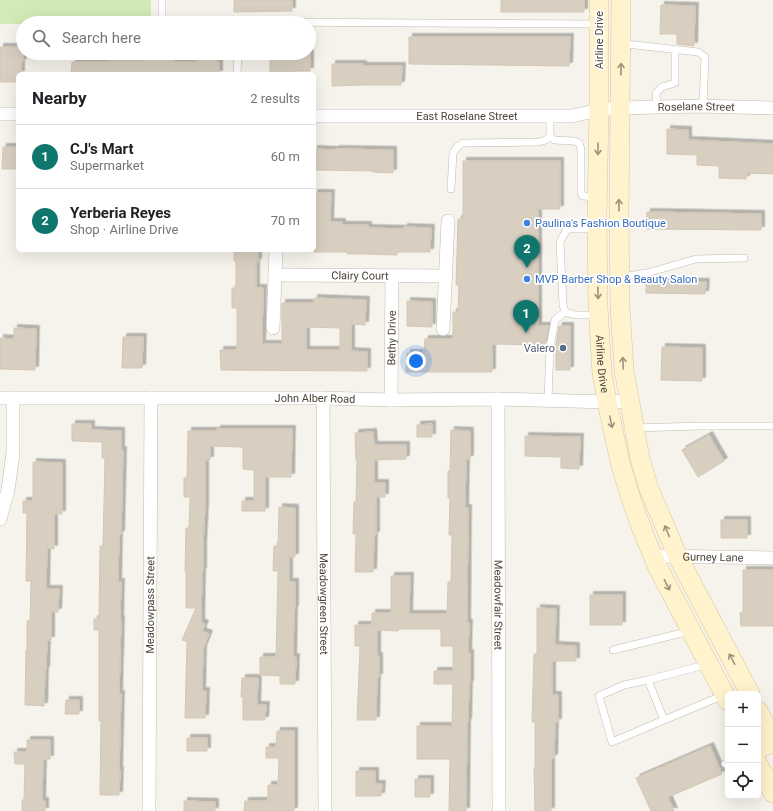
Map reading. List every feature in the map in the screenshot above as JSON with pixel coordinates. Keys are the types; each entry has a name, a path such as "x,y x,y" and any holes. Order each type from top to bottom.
{"main road":[{"name":"Airline Drive","path":"599,0 597,197 598,315 602,373 607,402 630,499 657,566 725,696"},
{"name":"Airline Drive","path":"621,0 620,306 624,370 629,401 640,459 649,489 678,557 748,691"},
{"path":"761,717 773,741 761,747"},
{"path":"761,770 773,793"}],"street":[{"name":"Roselane Street","path":"620,108 703,106 773,108"},
{"name":"East Roselane Street","path":"316,116 572,116 599,110 620,108"},
{"path":"0,114 16,114"},
{"path":"443,329 448,221"},
{"path":"273,328 276,252"},
{"name":"Clairy Court","path":"275,275 446,276"},
{"name":"Bethy Drive","path":"391,400 392,276"},
{"name":"John Alber Road","path":"0,398 323,398 391,400 498,399 607,402 629,401"},
{"path":"0,519 8,490 13,453 13,398"},
{"name":"Meadowpass Street","path":"149,811 151,398"},
{"name":"Meadowgreen Street","path":"323,398 325,811"},
{"name":"Meadowfair Street","path":"498,399 499,811"},
{"name":"Gurney Lane","path":"653,556 773,558"}],"lane":[{"path":"162,0 162,16"},
{"path":"316,22 599,24"},
{"path":"621,44 698,52 705,57 703,106"},
{"path":"657,107 656,93 662,87 675,83 675,49"},
{"path":"237,72 238,60"},
{"path":"451,189 453,153 457,147 463,143 539,142 546,140 550,136 550,116"},
{"path":"550,136 554,140 574,141 579,143 581,150 581,193 583,196 597,197"},
{"path":"597,229 567,229 560,242 563,305 566,312 575,315 598,315"},
{"path":"620,277 647,273 696,259 744,258"},
{"path":"548,400 550,347 555,320 566,312"},
{"path":"634,428 773,426"},
{"path":"613,650 691,631"},
{"path":"708,664 624,685 599,696 612,742 664,720 725,698"},
{"path":"648,680 664,720"}],"green space":[{"path":"0,0 151,0 151,16 16,16 16,24 0,24"}],"building":[{"path":"234,0 292,0 292,11 234,12"},
{"path":"501,0 584,0 584,12 501,12"},
{"path":"661,5 695,6 694,46 677,44 677,34 660,34"},
{"path":"409,37 570,37 569,66 409,64"},
{"path":"0,47 16,47 16,60 23,60 23,62 21,62 21,72 16,72 16,82 0,82"},
{"path":"174,60 174,62 197,62 197,60 216,60 216,62 219,62 219,72 71,72 72,62"},
{"path":"270,60 310,60 310,71 270,72"},
{"path":"332,64 402,66 401,85 332,86"},
{"path":"667,129 688,130 688,140 773,144 773,174 747,173 746,179 719,178 719,166 697,165 697,155 667,154"},
{"path":"3,147 16,147 16,169 2,169"},
{"path":"316,149 393,150 393,173 373,171 316,170"},
{"path":"463,161 560,161 560,209 538,209 538,326 549,326 545,345 492,344 492,372 406,372 407,353 424,353 425,339 453,339 453,312 458,312 459,285 456,285 458,219 463,219"},
{"path":"316,193 331,193 330,222 342,222 342,225 368,225 368,228 431,228 430,252 397,252 397,255 347,254 347,252 316,252"},
{"path":"647,212 761,214 761,230 646,229"},
{"path":"234,252 258,252 258,262 256,262 256,288 263,288 262,344 282,344 282,303 314,303 314,298 366,300 365,325 351,324 351,351 367,352 367,371 221,370 220,350 237,350 237,308 232,308 232,288 236,288 236,261 234,261","holes":["306,327 340,328 340,350 306,350"]},
{"path":"646,281 706,282 705,294 646,293"},
{"path":"407,301 432,302 432,327 407,326"},
{"name":"Valero","path":"559,326 570,326 570,370 556,370 556,345"},
{"path":"14,328 36,329 35,370 0,369 0,338 14,339"},
{"path":"123,337 143,337 142,368 122,368"},
{"path":"662,347 702,348 702,381 661,380"},
{"path":"72,424 91,424 91,430 121,431 121,450 123,450 118,582 121,582 119,795 100,795 101,721 99,721 99,630 94,630 94,619 99,619 100,546 103,546 105,458 102,458 102,442 72,441"},
{"path":"432,424 432,437 417,437 417,425"},
{"path":"217,429 292,429 291,477 265,477 265,511 242,511 242,501 254,501 254,470 243,469 243,447 210,446 210,460 205,460 201,622 205,624 202,631 209,634 203,649 202,691 206,691 205,718 185,718 187,642 182,640 196,608 186,608 186,528 189,528 190,497 184,497 184,478 187,478 188,431 217,431"},
{"path":"451,430 470,431 470,459 466,459 465,508 468,508 467,622 469,623 468,653 470,653 470,684 467,722 466,811 449,811 450,759 417,759 417,726 452,726 453,684 434,684 434,671 453,671 453,646 441,646 441,629 398,629 398,631 377,630 379,677 377,677 376,720 357,720 360,646 355,646 355,625 372,625 372,613 391,613 391,576 410,576 409,614 447,614 448,582 451,582 452,535 449,535 450,498 448,498 448,471 450,471"},
{"path":"373,432 374,445 406,445 406,459 374,460 374,483 385,483 385,497 376,497 376,535 374,534 373,572 355,572 356,534 353,534 354,502 356,502 357,460 355,433"},
{"path":"709,435 724,461 698,477 682,450"},
{"path":"525,436 580,437 579,469 561,468 561,457 525,456"},
{"path":"33,462 62,463 62,514 54,514 54,549 47,548 46,589 59,589 58,612 51,612 51,640 47,640 44,706 25,705 27,621 30,621 31,581 26,581 27,513 23,513 23,501 33,501"},
{"path":"279,507 295,508 295,557 289,557 289,582 295,582 293,657 296,657 295,684 280,684 280,676 260,675 260,657 276,657 278,571 273,571 274,546 278,546"},
{"path":"721,520 747,520 747,538 721,538"},
{"path":"743,570 773,570 773,626 741,626 740,613 743,612"},
{"path":"590,595 622,595 622,625 590,625"},
{"path":"537,608 556,609 555,645 576,646 576,661 552,661 552,695 558,695 558,722 555,722 554,758 551,758 551,811 535,811 535,722 532,722 534,654 537,654"},
{"path":"242,678 258,678 257,705 266,705 265,720 243,720 243,697 241,697"},
{"path":"66,700 79,700 79,714 65,714"},
{"path":"277,731 294,731 294,811 244,811 245,801 268,801 268,785 278,785 279,758 266,758 266,747 276,747"},
{"path":"187,738 207,738 207,751 187,751"},
{"path":"27,740 50,740 50,759 43,759 42,801 45,801 45,811 22,811 22,800 24,800 25,764 15,764 14,752 27,752"},
{"path":"710,746 722,774 668,797 674,811 651,811 636,778"},
{"path":"356,771 375,771 375,784 382,784 381,796 356,796"},
{"path":"415,779 430,779 430,797 415,797"},
{"path":"184,801 215,802 215,811 184,811"}],"place":[{"name":"Paulina's Fashion Boutique","path":"527,223"},
{"name":"Yerberia Reyes","path":"527,268"},
{"name":"MVP Barber Shop & Beauty Salon","path":"527,279"},
{"name":"CJ's Mart","path":"526,333"},
{"name":"Valero","path":"563,348"}]}
